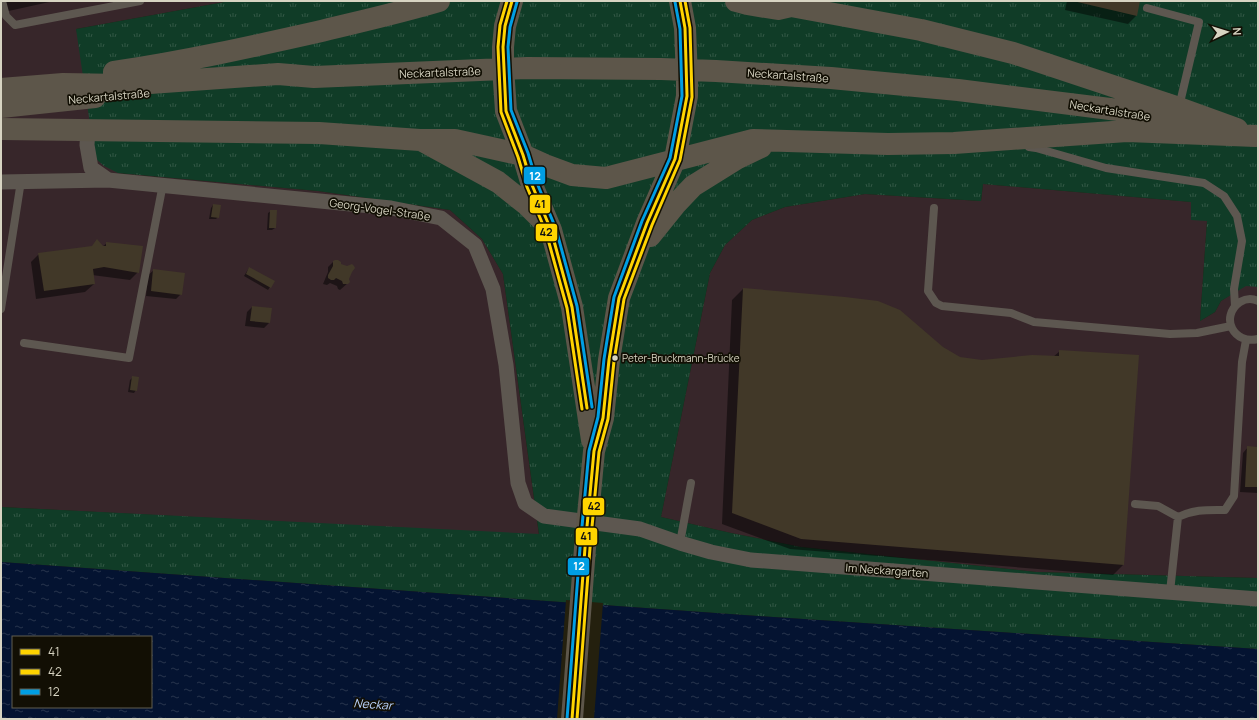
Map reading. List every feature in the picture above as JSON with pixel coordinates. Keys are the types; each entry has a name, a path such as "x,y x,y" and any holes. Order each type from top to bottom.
{"main road":[{"path":"63,84 95,75 157,66 240,50 437,1"},
{"path":"512,1 506,26 503,67 506,110 523,155 532,185 552,230 572,307 594,452 572,719"},
{"path":"594,452 603,418 609,360 619,298 647,223 675,159 684,112 688,78 685,28 680,1"},
{"path":"736,1 778,9 785,3 921,30 1013,53 1179,108 1257,136"},
{"name":"Neckartalstraße","path":"1,107 74,98 271,84 314,77 527,68 661,69 831,78 958,90 1118,110 1257,136"},
{"name":"Neckartalstraße","path":"1,89 63,84 122,85 278,74 314,77"},
{"path":"1,129 319,133 420,140 455,140 523,155 572,175 606,178 753,140 888,144 954,144 1127,131 1257,136"},
{"path":"420,140 498,182 527,206 552,230"},
{"path":"635,256 675,204 693,186 738,158 774,141"}],"street":[{"path":"88,130 87,144 91,168 108,180"},
{"name":"Georg-Vogel-Straße","path":"1,182 108,180 162,184 391,208 441,218 475,245 493,289 506,364 518,483 525,503"},
{"name":"Im Neckargarten","path":"525,503 544,516 640,529 711,552 751,560 1258,599"}],"lane":[{"path":"2,1 6,16 15,25 140,1"},
{"path":"1147,8 1198,22 1179,108"},
{"path":"954,144 973,147 1036,148 1106,168 1204,183 1224,196 1237,216 1242,241 1234,289 1235,306"},
{"path":"1,309 21,181"},
{"path":"24,343 129,358 162,184"},
{"path":"934,208 928,291 936,303 942,306 1012,313 1034,322 1170,334 1197,333 1231,326"},
{"path":"1258,300 1244,300 1235,306 1231,312 1230,319 1231,326 1236,335 1246,340 1258,339"},
{"path":"1178,517 1198,510 1225,510 1234,496 1242,362 1246,340"},
{"path":"680,543 691,483"},
{"path":"1135,504 1158,506 1178,517"},
{"path":"1170,592 1178,517"}],"shaded area":[{"path":"1,1 230,1 76,29 118,173 318,191 450,210 482,239 503,274 539,535 1,507"},
{"path":"983,184 1192,202 1207,221 1200,321 1215,312 1221,301 1246,285 1258,287 1258,578 1036,572 801,547 661,517 710,273 725,245 752,220 785,207 865,194 981,201"}],"green space":[{"path":"230,1 1258,1 1258,287 1246,286 1221,301 1215,312 1200,321 1207,221 1191,220 1191,202 983,184 981,201 865,194 785,207 752,220 725,245 710,273 661,517 801,547 1036,572 1258,578 1258,649 758,616 1,562 1,507 539,534 503,274 482,239 450,210 318,191 118,173 104,166 95,158 76,29"}],"water":[{"name":"Neckar","path":"1,562 758,616 1258,649 1258,719 1,719"}],"pier":[{"path":"566,600 603,603 594,719 557,719"}],"building":[{"path":"1073,1 1140,1 1137,16"},
{"path":"213,204 221,205 219,218 211,217"},
{"path":"270,210 277,210 276,228 269,228"},
{"path":"97,239 103,246 106,246 106,242 143,246 139,273 104,267 93,269 95,284 44,291 38,253 92,246"},
{"path":"338,260 341,264 347,266 352,264 354,266 355,268 348,284 343,284 342,281 336,278 331,280 328,278 333,266 333,261"},
{"path":"249,267 275,281 271,288 246,274"},
{"path":"153,269 185,273 182,295 151,291"},
{"path":"743,288 878,301 900,310 943,347 960,357 982,360 1032,355 1059,356 1059,350 1139,355 1124,565 801,539 732,513"},
{"path":"252,306 272,308 270,323 250,321"},
{"path":"132,376 139,377 137,391 130,390"},
{"path":"1247,446 1258,447 1258,487 1245,487"}],"transit line":[{"name":"42","path":"507,1 500,25 498,47 501,112 518,157 527,187 546,232 567,308 582,409"},
{"name":"41","path":"512,1 505,26 503,47 506,111 523,155 532,185 551,230 572,307 587,408"},
{"name":"41","path":"572,719 594,451 603,418 609,360 619,298 647,223 675,159 687,96 685,28 680,1"},
{"name":"42","path":"577,719 599,452 608,419 614,361 624,299 652,225 680,160 692,97 690,28 685,1"},
{"name":"12","path":"517,2 510,27 508,47 511,110 528,153 537,183 556,229 577,306 592,407"},
{"name":"12","path":"567,719 589,451 598,417 604,359 614,297 642,221 670,158 682,96 680,29 675,2"}],"place":[{"name":"Peter-Bruckmann-Brücke","path":"615,358"}]}
